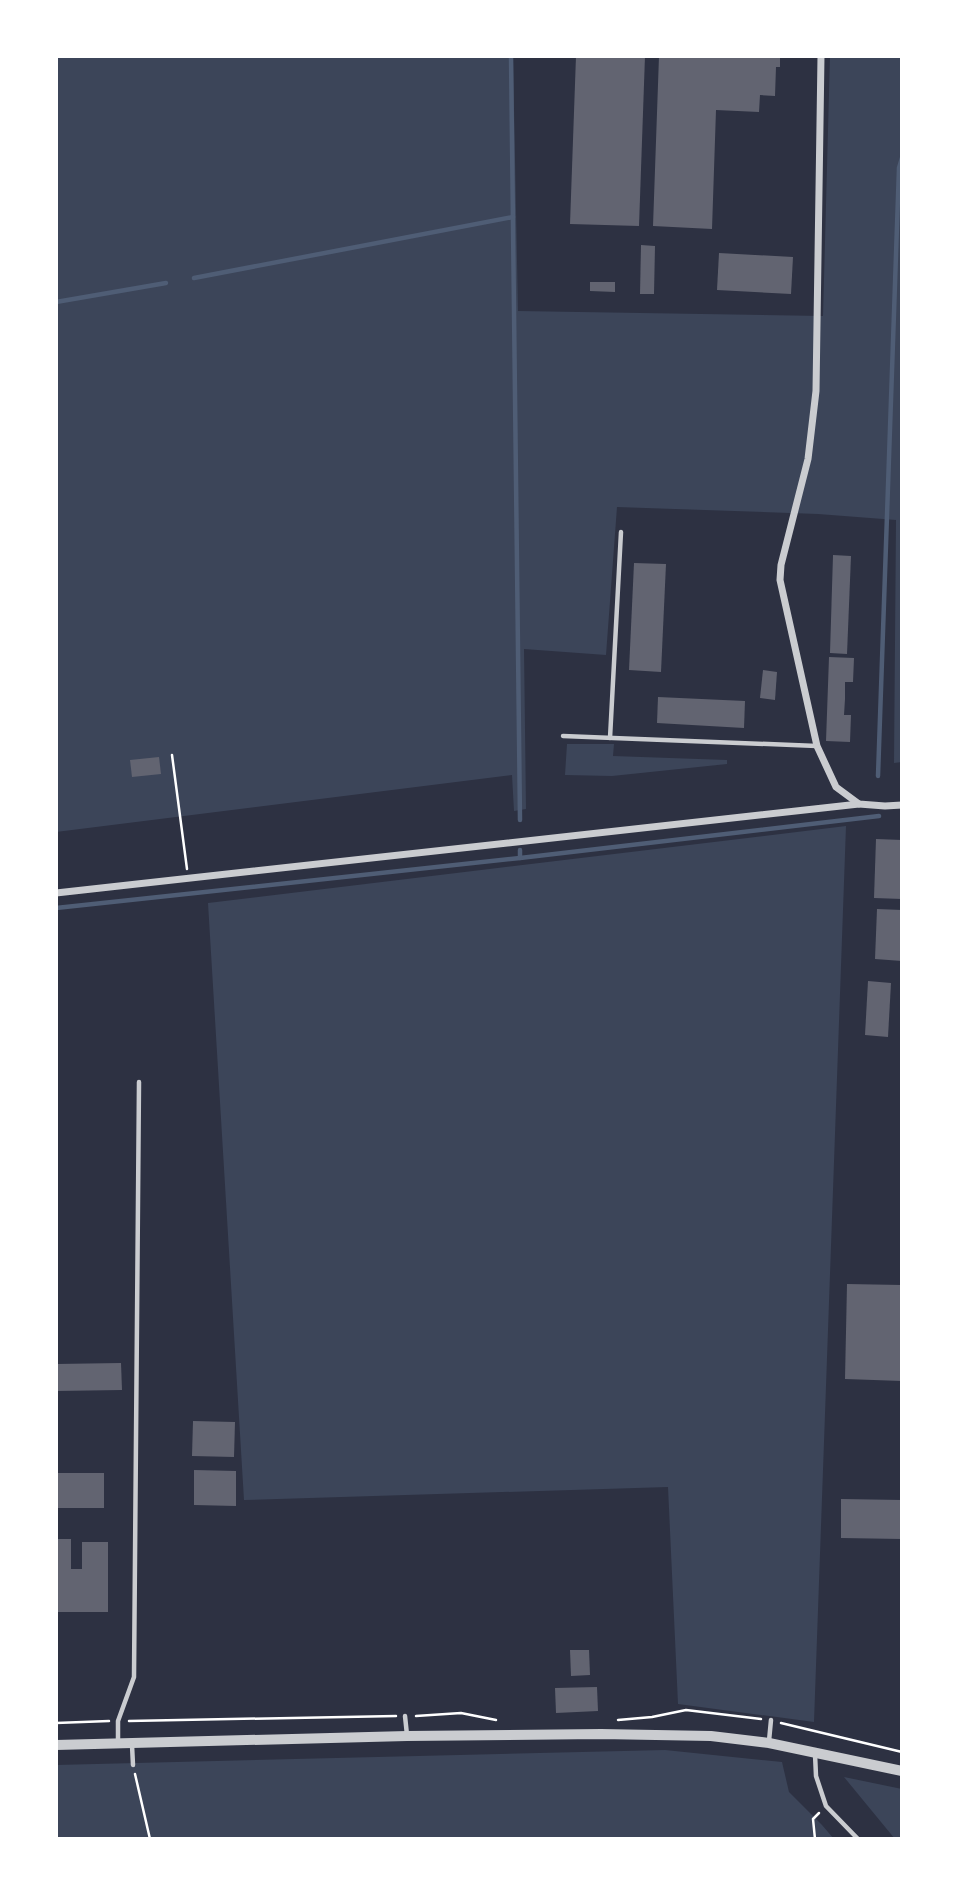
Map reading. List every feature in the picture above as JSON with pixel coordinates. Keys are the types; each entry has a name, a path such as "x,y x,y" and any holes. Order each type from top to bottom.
{"street":[{"path":"821,56 816,391 808,459 781,565 780,580 817,746 836,787 859,804"},
{"path":"56,893 859,804 902,804"},
{"path":"56,1745 407,1736 712,1736 769,1743 902,1771"}],"lane":[{"path":"610,738 621,532"},
{"path":"563,736 817,746"},
{"path":"118,1743 118,1721 134,1677 139,1082"},
{"path":"405,1716 407,1736"},
{"path":"769,1743 771,1720"},
{"path":"132,1742 133,1765"},
{"path":"814,1753 816,1776 827,1806 858,1839"}],"path":[{"path":"172,755 189,879"},
{"path":"771,1720 902,1752"},
{"path":"133,1765 150,1839"},
{"path":"813,1819 815,1839"}],"shaded area":[{"path":"56,56 513,56 518,311 823,316 830,56 902,56 902,762 894,763 896,520 818,514 617,507 606,655 524,649 526,809 514,811 512,775 56,832"},
{"path":"567,744 614,744 613,756 727,760 727,764 612,776 565,775"},
{"path":"846,826 814,1722 678,1704 668,1487 244,1500 208,903"},
{"path":"665,1750 782,1762 789,1792 834,1839 56,1839 56,1765"},
{"path":"844,1777 902,1789 902,1839 895,1839"}],"building":[{"path":"576,56 645,56 639,226 570,224"},
{"path":"659,56 780,56 780,67 776,67 775,96 760,95 759,112 716,110 712,229 653,226"},
{"path":"641,245 655,246 654,294 640,294"},
{"path":"719,253 793,257 791,294 717,290"},
{"path":"590,282 615,282 615,292 590,291"},
{"path":"833,555 851,556 847,654 830,653"},
{"path":"634,563 666,564 661,672 629,670"},
{"path":"829,657 854,658 853,682 845,682 844,715 851,715 850,742 826,741"},
{"path":"763,670 777,672 775,700 760,698"},
{"path":"658,697 745,701 744,728 657,723"},
{"path":"159,757 161,774 132,777 130,760"},
{"path":"876,839 902,840 902,899 874,898"},
{"path":"877,909 902,910 902,961 875,959"},
{"path":"868,981 891,983 888,1037 865,1035"},
{"path":"847,1284 902,1285 902,1381 845,1379"},
{"path":"121,1363 122,1390 56,1391 56,1364"},
{"path":"193,1421 235,1422 234,1457 192,1456"},
{"path":"194,1470 236,1471 236,1506 194,1505"},
{"path":"56,1473 104,1473 104,1508 56,1508"},
{"path":"841,1499 902,1500 902,1539 841,1538"},
{"path":"56,1539 71,1539 71,1569 82,1569 82,1542 108,1542 108,1612 56,1612"},
{"path":"570,1650 589,1650 590,1675 571,1676"},
{"path":"597,1687 598,1711 556,1713 555,1688"}],"waterway":[{"path":"511,56 520,820"},
{"path":"878,776 899,168 902,158"},
{"path":"194,278 513,217"},
{"path":"56,302 166,283"},
{"path":"520,858 879,816"},
{"path":"56,908 520,858 520,850"}]}
